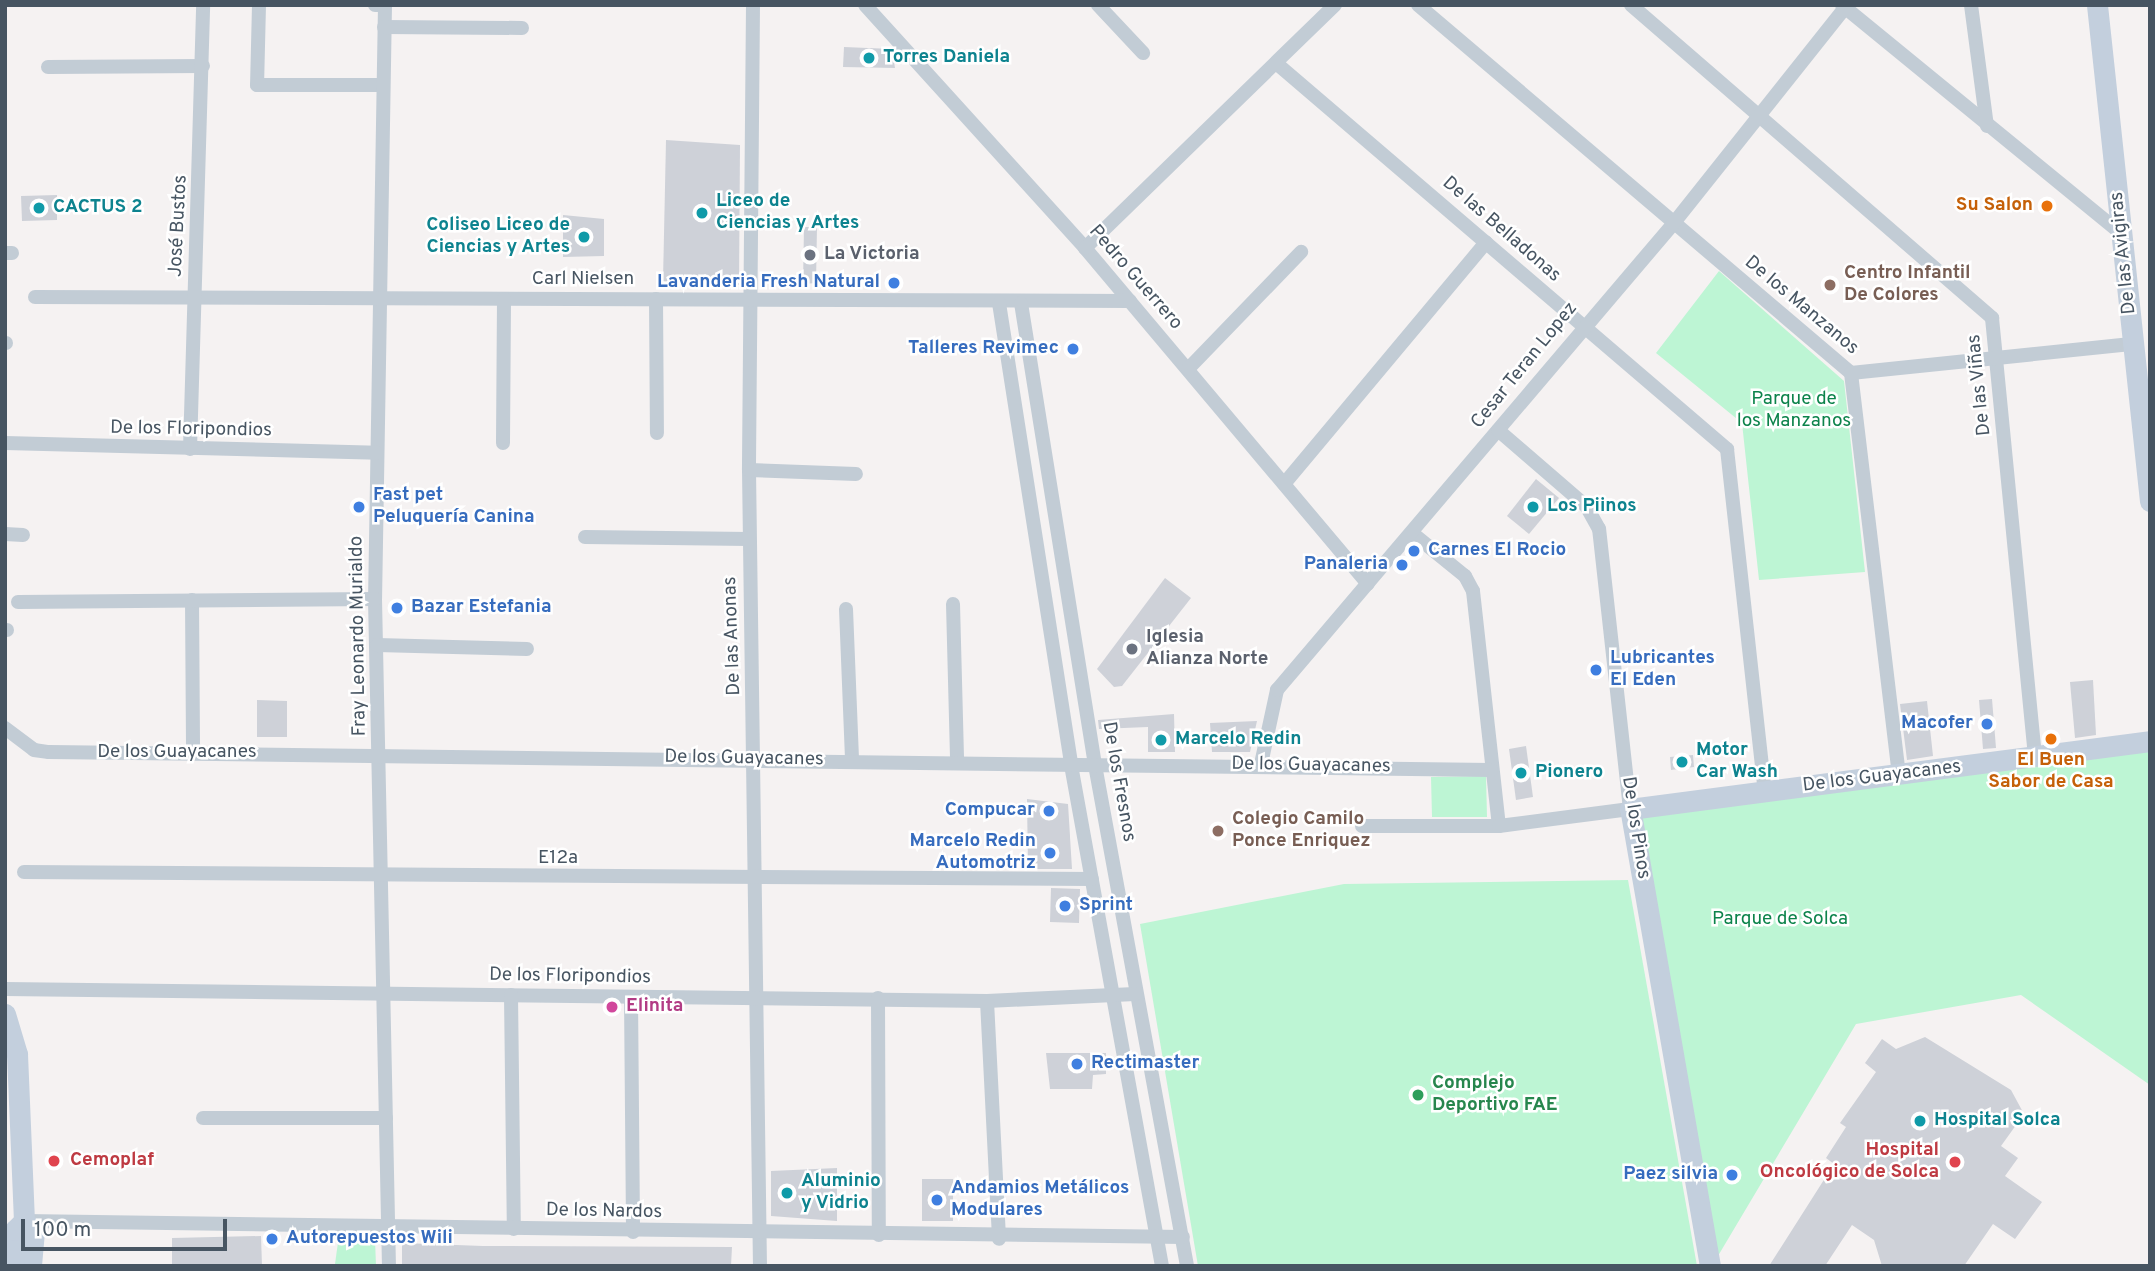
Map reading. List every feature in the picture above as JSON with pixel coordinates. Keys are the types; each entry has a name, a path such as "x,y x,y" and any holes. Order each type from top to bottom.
{"street":[{"name":"José Bustos","path":"190,449 203,5"},
{"path":"259,5 257,85 383,85"},
{"path":"375,5 385,5"},
{"name":"Fray Leonardo Murialdo","path":"385,5 375,599 389,1266"},
{"name":"De las Anonas","path":"753,5 749,539 756,759 760,1266"},
{"name":"Pedro Guerrero","path":"865,5 1085,248 1367,584"},
{"path":"1098,5 1143,53"},
{"path":"1311,5 1323,17"},
{"path":"1085,248 1335,5"},
{"name":"De los Manzanos","path":"1418,5 1851,373 1899,775"},
{"name":"De las Viñas","path":"1630,5 1987,309 1997,358 2035,758"},
{"path":"1971,5 1987,126"},
{"name":"De las Avigiras","path":"2097,5 2134,344 2146,426 2150,501"},
{"path":"1845,6 1987,126 2123,235"},
{"name":"Cesar Teran Lopez","path":"1261,764 1277,690 1499,430 1582,325 1673,224 1762,116 1845,6"},
{"path":"384,27 522,27"},
{"name":"De las Belladonas","path":"1276,64 1727,449 1765,791"},
{"path":"48,67 203,66"},
{"path":"1284,484 1486,242"},
{"path":"1188,369 1301,252"},
{"name":"Carl Nielsen","path":"35,297 752,299 999,303 1130,301"},
{"path":"503,443 504,299"},
{"path":"656,299 657,433"},
{"path":"999,303 1071,765 1162,1266"},
{"name":"De los Fresnos","path":"1021,303 1095,765 1135,995 1187,1266"},
{"path":"1851,373 2134,344"},
{"name":"De los Pinos","path":"1499,430 1586,506 1599,528 1630,809 1710,1266"},
{"name":"De los Floripondios","path":"5,443 377,453"},
{"path":"749,470 856,474"},
{"path":"1033,524 1056,520"},
{"path":"1412,533 1465,576 1473,591 1499,826"},
{"path":"5,534 23,535"},
{"path":"585,537 749,539"},
{"path":"18,602 375,599"},
{"path":"192,600 192,752"},
{"path":"953,604 957,762"},
{"path":"846,609 852,760"},
{"path":"377,645 527,649"},
{"path":"1056,669 1079,665"},
{"name":"De los Guayacanes","path":"5,728 41,751 380,753 1071,765 1261,764 1491,770"},
{"name":"De los Guayacanes","path":"1362,826 1499,826 2150,741"},
{"name":"E12a","path":"24,872 757,880 1092,879"},
{"name":"De los Floripondios","path":"5,989 987,1001 1135,995"},
{"path":"511,995 514,1229"},
{"path":"631,997 633,1232"},
{"path":"878,998 879,1235"},
{"path":"987,1001 999,1239"},
{"path":"5,1014 17,1054 24,1221 34,1231 31,1266"},
{"path":"203,1118 386,1118"},
{"path":"13,1266 15,1230 24,1221"},
{"name":"De los Nardos","path":"24,1221 999,1239 1183,1237"}],"green space":[{"name":"Parque de los Manzanos","path":"1719,271 1844,381 1865,572 1759,580 1742,423 1656,353"},
{"name":"Parque de Solca","path":"2150,740 2150,1085 2021,995 1856,1024 1712,1266 1630,809"},
{"path":"1486,776 1487,817 1432,817 1431,777"},
{"name":"Complejo Deportivo FAE","path":"1628,880 1697,1266 1198,1266 1140,924 1344,884"},
{"path":"339,1235 375,1239 376,1266 335,1264"}],"building":[{"name":"Torres Daniela","path":"844,47 892,49 895,68 843,67"},
{"name":"Liceo de Ciencias y Artes","path":"666,140 740,145 739,285 663,281"},
{"name":"CACTUS 2","path":"57,195 57,220 22,221 21,196"},
{"name":"Coliseo Liceo de Ciencias y Artes","path":"563,215 604,219 604,256 563,257"},
{"name":"La Victoria","path":"804,227 817,227 816,283 803,284"},
{"name":"Los Piinos","path":"1536,479 1559,498 1529,534 1507,516"},
{"name":"Iglesia Alianza Norte","path":"1165,578 1191,598 1122,686 1114,687 1097,669"},
{"path":"2093,680 2096,735 2075,738 2070,682"},
{"name":"Macofer","path":"1992,699 1996,748 1983,749 1979,700"},
{"path":"257,700 287,701 287,737 257,737"},
{"path":"1927,701 1933,756 1907,760 1900,704"},
{"name":"Marcelo Redin","path":"1174,714 1175,752 1148,752 1148,727 1099,729 1098,720"},
{"path":"1257,721 1250,752 1212,752 1210,723"},
{"name":"Pionero","path":"1526,746 1533,797 1516,800 1509,749"},
{"name":"Motor Car Wash","path":"1693,755 1694,767 1671,770 1670,757"},
{"path":"1027,799 1068,804 1072,869 1028,869"},
{"name":"Sprint","path":"1051,888 1080,889 1079,923 1050,922"},
{"path":"1925,1037 2011,1090 2024,1114 2001,1146 2018,1158 2005,1176 2042,1202 2015,1239 1993,1224 1964,1266 1882,1266 1874,1240 1852,1225 1825,1266 1769,1266 1834,1164 1826,1158 1846,1127 1840,1123 1876,1072 1865,1063 1882,1039 1896,1049"},
{"name":"Rectimaster","path":"1046,1053 1106,1053 1106,1074 1093,1075 1092,1089 1050,1089"},
{"path":"837,1168 837,1221 771,1216 771,1171"},
{"name":"Andamios Metálicos Modulares","path":"922,1179 953,1179 953,1221 922,1221"},
{"path":"261,1236 262,1266 172,1266 172,1238"},
{"path":"402,1243 732,1247 731,1266 402,1266"}],"place":[{"name":"Torres Daniela","path":"869,58"},
{"name":"Su Salon","path":"2047,206"},
{"name":"CACTUS 2","path":"39,208"},
{"name":"Liceo de Ciencias y Artes","path":"702,213"},
{"name":"Coliseo Liceo de Ciencias y Artes","path":"584,237"},
{"name":"La Victoria","path":"810,255"},
{"name":"Lavanderia Fresh Natural","path":"894,283"},
{"name":"Centro Infantil De Colores","path":"1830,285"},
{"name":"Talleres Revimec","path":"1073,349"},
{"name":"Fast pet Peluquería Canina","path":"359,507"},
{"name":"Los Piinos","path":"1533,507"},
{"name":"Carnes El Rocio","path":"1414,551"},
{"name":"Panaleria","path":"1402,565"},
{"name":"Bazar Estefania","path":"397,608"},
{"name":"Iglesia Alianza Norte","path":"1132,649"},
{"name":"Lubricantes El Eden","path":"1596,670"},
{"name":"Macofer","path":"1987,724"},
{"name":"El Buen Sabor de Casa","path":"2051,739"},
{"name":"Marcelo Redin","path":"1161,740"},
{"name":"Motor Car Wash","path":"1682,762"},
{"name":"Pionero","path":"1521,773"},
{"name":"Compucar","path":"1049,811"},
{"name":"Colegio Camilo Ponce Enriquez","path":"1218,831"},
{"name":"Marcelo Redin Automotriz","path":"1050,853"},
{"name":"Sprint","path":"1065,906"},
{"name":"Elinita","path":"612,1007"},
{"name":"Rectimaster","path":"1077,1064"},
{"name":"Complejo Deportivo FAE","path":"1418,1095"},
{"name":"Hospital Solca","path":"1920,1121"},
{"name":"Cemoplaf","path":"54,1161"},
{"name":"Hospital Oncológico de Solca","path":"1955,1162"},
{"name":"Paez silvia","path":"1732,1175"},
{"name":"Aluminio y Vidrio","path":"787,1193"},
{"name":"Andamios Metálicos Modulares","path":"937,1200"},
{"name":"Autorepuestos Wili","path":"272,1239"}]}
